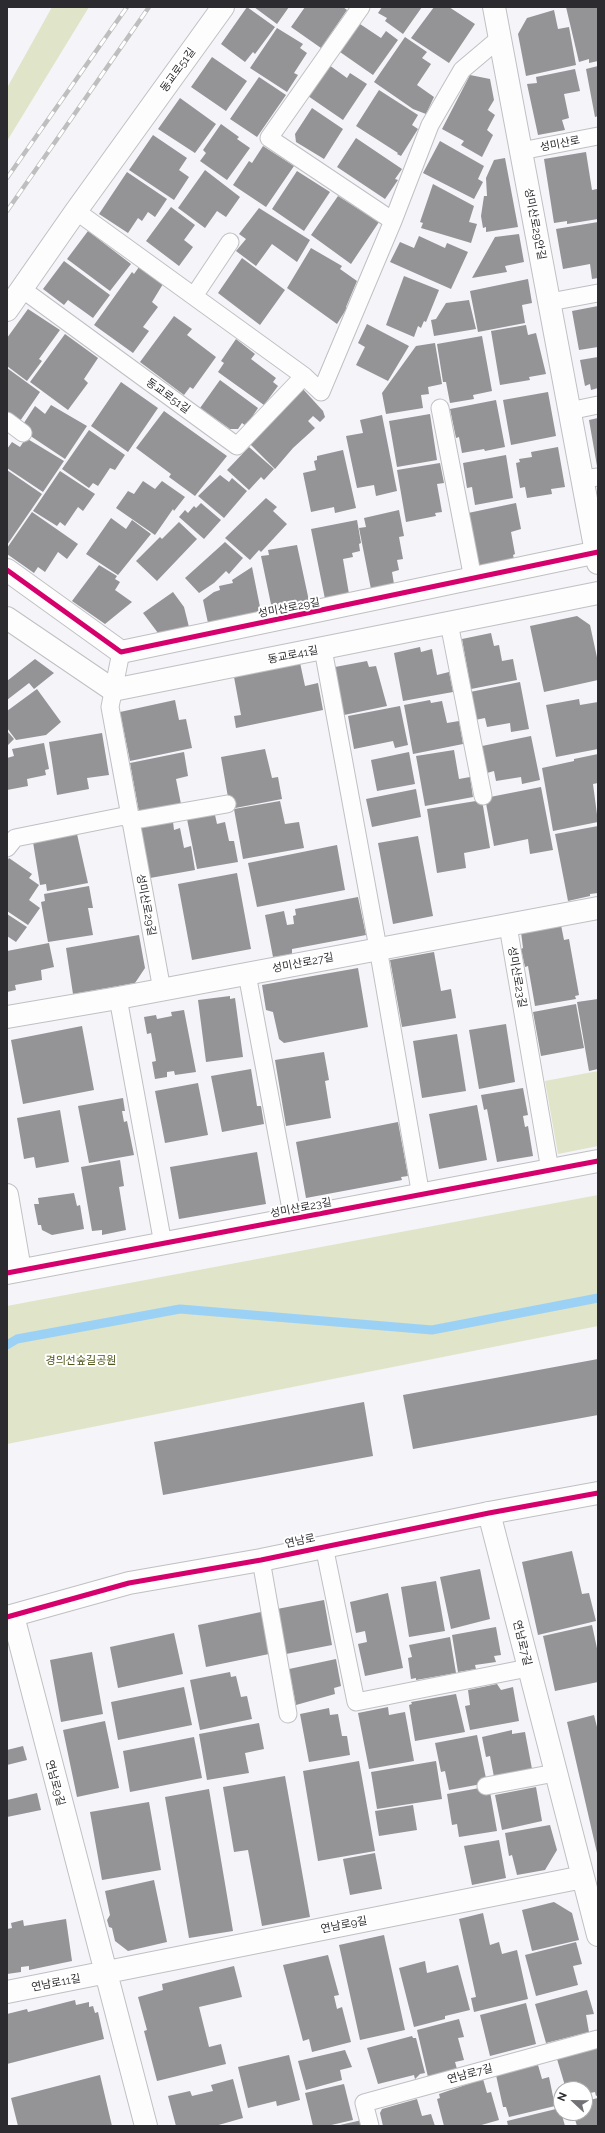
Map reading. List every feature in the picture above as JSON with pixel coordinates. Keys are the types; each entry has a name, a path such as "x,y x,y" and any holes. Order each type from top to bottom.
{"street":[{"name":"동교로51길","path":"7,310 76,211 223,7"},
{"name":"성미산로29안길","path":"496,7 569,411 590,478 597,556"},
{"name":"성미산로29길","path":"121,652 473,579 597,556"},
{"path":"7,570 121,652"},
{"name":"동교로41길","path":"113,690 323,650 598,593"},
{"path":"7,618 113,690"},
{"name":"성미산로27길","path":"7,1017 162,990 378,948 508,926 598,908"},
{"name":"성미산로23길","path":"14,1272 421,1196 598,1161"},
{"path":"7,1195 14,1272"},
{"name":"연남로","path":"10,1616 129,1584 260,1560 489,1513 598,1493"},
{"name":"연남로7길","path":"489,1513 598,1935"},
{"name":"연남로9길","path":"10,1616 146,2126"},
{"name":"연남로9길","path":"105,1973 582,1877"},
{"name":"연남로11길","path":"7,1992 105,1973"}],"lane":[{"path":"361,7 269,138 393,221"},
{"path":"76,211 304,376 320,392 393,221 430,125 462,70 501,37"},
{"name":"성미산로","path":"521,151 598,136"},
{"path":"194,296 230,242"},
{"name":"동교로51길","path":"22,289 237,446 304,376"},
{"path":"550,302 598,293"},
{"path":"569,411 598,405"},
{"path":"440,408 473,579"},
{"path":"7,421 24,432"},
{"path":"449,623 483,796"},
{"path":"323,650 378,948 421,1196"},
{"name":"성미산로29길","path":"121,652 110,707 162,990"},
{"path":"7,848 15,838 130,818 226,804"},
{"name":"성미산로23길","path":"508,926 550,1170"},
{"name":"성미산로23길","path":"247,974 292,1220"},
{"path":"118,998 162,1244"},
{"name":"연남로","path":"324,1546 356,1702 528,1668"},
{"path":"260,1560 288,1714"},
{"path":"486,1786 555,1773"},
{"name":"연남로7길","path":"370,2126 364,2103 598,2039"}],"green space":[{"path":"52,7 89,7 7,141 7,88"},
{"path":"598,1071 598,1146 558,1154 545,1081"},
{"name":"경의선숲길공원","path":"598,1195 598,1326 7,1444 7,1306"}],"building":[{"path":"247,7 275,27 255,54 253,52 245,62 221,44"},
{"path":"254,7 289,7 277,24"},
{"path":"305,7 343,7 347,10 321,48 291,27"},
{"path":"382,7 422,7 403,34 385,21 387,18 378,13"},
{"path":"434,7 449,7 475,24 449,63 411,38"},
{"path":"566,7 598,7 598,61 589,63 589,59 579,62"},
{"path":"554,10 558,29 569,27 576,65 526,76 518,34 527,18"},
{"path":"360,24 381,38 386,31 398,40 373,75 340,52"},
{"path":"277,28 303,44 300,48 307,53 294,73 298,75 287,92 250,68"},
{"path":"405,37 427,52 422,58 431,64 417,85 434,97 426,114 413,109 374,82"},
{"path":"212,57 247,81 226,111 191,87"},
{"path":"329,65 347,78 350,73 367,84 343,120 308,96"},
{"path":"598,66 598,116 595,117 586,69"},
{"path":"575,69 580,91 564,94 569,118 562,120 565,130 538,135 527,84 537,83 536,77"},
{"path":"470,75 490,79 494,100 488,110 495,115 487,130 493,135 482,157 461,145 464,141 442,129"},
{"path":"259,77 286,95 257,137 230,119"},
{"path":"379,90 418,115 412,125 418,129 401,156 356,126"},
{"path":"180,98 216,124 195,153 158,129"},
{"path":"312,108 343,129 324,159 296,142 295,134"},
{"path":"221,124 239,137 237,139 250,148 227,180 200,161 206,153 203,150"},
{"path":"153,135 187,158 179,170 189,177 174,200 129,170"},
{"path":"356,138 402,169 395,179 398,180 385,199 337,167"},
{"path":"440,141 484,166 478,179 483,182 474,199 423,173"},
{"path":"263,146 294,166 266,207 233,185 249,161 252,163"},
{"path":"586,152 592,190 597,189 598,194 598,219 567,224 567,221 554,223 544,159"},
{"path":"505,158 518,227 486,232 486,227 483,228 481,216 484,196 487,196 486,178 494,160"},
{"path":"205,170 240,197 226,217 217,211 205,228 178,208"},
{"path":"297,171 330,192 304,231 272,209"},
{"path":"127,172 167,199 155,217 148,212 142,221 138,218 128,233 99,214"},
{"path":"433,184 474,206 469,222 477,224 471,243 421,228 423,223 420,222"},
{"path":"338,196 379,222 351,264 311,235"},
{"path":"171,207 195,225 184,240 193,247 179,266 146,241"},
{"path":"259,208 310,240 297,262 272,244 256,266 236,251 246,239 239,234"},
{"path":"598,222 598,278 592,279 590,264 563,269 556,229"},
{"path":"88,231 131,264 110,291 67,259"},
{"path":"519,234 524,262 505,266 507,272 472,278 495,237"},
{"path":"419,236 445,248 447,243 468,252 451,289 390,262 400,242 414,248"},
{"path":"311,248 342,266 340,269 357,281 346,307 347,308 337,324 287,288"},
{"path":"242,258 285,290 260,325 218,293"},
{"path":"64,261 110,295 93,318 68,300 64,305 43,289"},
{"path":"139,267 163,284 152,302 158,307 143,327 149,331 133,353 94,325 132,272 134,274"},
{"path":"404,276 439,290 426,322 424,321 421,328 418,326 414,337 386,325"},
{"path":"528,279 532,303 522,305 525,323 478,332 470,291"},
{"path":"469,300 476,329 434,336 431,320 436,319 446,303"},
{"path":"598,306 598,347 579,350 572,311"},
{"path":"28,309 60,330 39,359 42,361 27,381 7,366 7,338"},
{"path":"174,316 192,329 187,335 216,357 193,389 190,387 184,395 140,362"},
{"path":"367,324 409,346 388,381 356,365 365,347 358,343"},
{"path":"526,325 528,335 536,333 546,374 529,377 530,380 500,385 491,331"},
{"path":"65,334 98,358 84,379 88,383 68,410 30,382"},
{"path":"482,336 492,391 473,395 474,399 450,403 446,382 443,382 437,344"},
{"path":"236,339 255,354 251,359 276,378 273,382 278,386 264,405 218,372 224,363 221,361"},
{"path":"435,343 442,384 428,387 429,394 421,395 423,408 386,414 382,393 416,346"},
{"path":"598,357 598,388 591,390 590,384 585,386 580,360"},
{"path":"7,368 40,392 20,421 7,411"},
{"path":"220,380 258,408 246,426 242,423 238,429 230,429 200,408"},
{"path":"121,382 158,408 128,452 91,426"},
{"path":"302,388 323,411 325,417 320,422 313,416 308,421 315,428 293,448 275,469 250,444"},
{"path":"548,392 556,436 511,445 503,400"},
{"path":"496,400 505,447 462,453 459,437 456,438 450,409"},
{"path":"51,405 87,426 65,459 20,429 35,406 45,414"},
{"path":"164,411 227,456 195,496 169,477 171,474 136,448"},
{"path":"430,414 437,460 397,467 389,421"},
{"path":"382,415 397,491 376,496 374,485 357,488 346,436 363,433 360,420"},
{"path":"598,418 598,466 597,466 589,420"},
{"path":"89,430 125,455 115,470 110,468 98,486 93,483 89,488 62,469"},
{"path":"26,438 64,461 43,492 7,468 7,449 12,442 20,447"},
{"path":"249,447 274,469 264,480 261,477 249,490 227,470"},
{"path":"558,447 565,487 551,489 552,494 527,498 525,487 520,488 516,463 520,462 519,459 532,457 531,452"},
{"path":"343,450 356,508 335,513 334,507 311,512 303,473 316,470 314,461 317,460 317,456"},
{"path":"506,455 513,498 475,505 472,487 467,488 463,463"},
{"path":"440,463 444,483 437,484 442,512 435,513 436,516 406,522 397,470"},
{"path":"7,470 42,494 7,545"},
{"path":"60,471 95,494 83,511 78,507 65,526 60,522 57,526 33,511"},
{"path":"220,475 229,482 232,478 247,491 224,518 198,496"},
{"path":"143,481 155,489 162,481 185,497 174,511 173,509 155,535 116,508 128,491 134,494"},
{"path":"266,498 277,507 273,511 287,524 261,552 259,550 250,560 225,538"},
{"path":"201,503 221,520 204,539 179,517 185,510 188,513 194,506 196,508"},
{"path":"516,503 521,529 511,532 515,554 513,555 514,559 479,566 468,513"},
{"path":"399,510 404,536 399,537 403,559 397,560 399,570 392,572 394,584 371,589 359,528 366,527 364,518"},
{"path":"32,512 78,544 67,559 58,552 45,572 38,567 34,573 7,554 7,548"},
{"path":"111,518 126,529 132,520 151,534 118,575 86,554"},
{"path":"357,520 361,543 359,544 360,551 352,553 353,557 343,559 349,594 325,599 311,529"},
{"path":"179,522 197,539 157,581 136,561 160,537 162,539"},
{"path":"225,542 243,558 229,574 226,571 214,583 199,593 185,578"},
{"path":"297,545 309,601 272,609 261,556 269,555 268,550"},
{"path":"99,565 117,576 115,579 120,582 115,590 132,602 105,624 72,601"},
{"path":"252,567 261,612 208,623 203,600 214,592 220,590 219,586 233,583 232,580"},
{"path":"173,592 184,607 189,627 158,633 143,613"},
{"path":"577,616 590,625 598,662 598,680 544,692 530,626"},
{"path":"491,633 494,646 499,645 502,661 513,659 517,680 471,689 462,639"},
{"path":"420,647 421,652 432,649 437,675 449,672 453,692 403,701 394,653"},
{"path":"299,658 305,686 318,683 323,710 236,728 234,716 241,715 234,677"},
{"path":"35,659 54,673 34,689 29,683 7,700 7,681"},
{"path":"367,661 369,667 376,666 387,706 344,715 335,667"},
{"path":"520,682 529,729 511,732 510,723 487,727 485,718 475,720 470,692"},
{"path":"37,689 61,722 46,735 16,740 7,728 7,711"},
{"path":"579,699 580,705 598,702 598,749 556,757 546,705"},
{"path":"175,700 179,720 186,719 192,748 130,761 120,712"},
{"path":"430,700 431,703 442,701 447,723 459,721 463,744 413,754 404,705"},
{"path":"400,706 408,745 395,748 393,741 354,749 348,716"},
{"path":"7,731 14,739 7,746"},
{"path":"102,733 109,775 87,778 89,789 57,795 49,742"},
{"path":"531,736 540,780 522,784 521,777 496,781 494,771 487,773 482,746"},
{"path":"44,743 49,769 45,770 46,775 27,779 28,786 7,790 7,758 14,756 12,749"},
{"path":"265,749 272,778 278,777 282,799 230,809 221,757"},
{"path":"454,750 459,779 470,777 473,797 425,806 416,756"},
{"path":"184,752 188,776 176,779 181,804 139,812 130,763"},
{"path":"409,752 415,784 377,791 371,760"},
{"path":"598,754 598,783 593,784 598,822 553,831 542,768"},
{"path":"541,787 553,850 530,854 528,839 494,846 485,798"},
{"path":"416,789 421,817 372,827 366,799"},
{"path":"482,800 490,848 464,853 466,868 437,873 427,809"},
{"path":"280,801 285,824 299,822 304,848 243,859 234,809"},
{"path":"215,815 217,824 225,822 229,841 234,841 238,862 197,869 187,819"},
{"path":"173,822 174,830 180,828 184,848 191,846 195,870 150,878 141,827"},
{"path":"598,826 598,893 568,901 555,834"},
{"path":"77,834 88,883 47,891 46,884 40,885 33,842"},
{"path":"418,836 433,916 393,924 378,843"},
{"path":"337,845 345,890 257,907 248,863"},
{"path":"9,858 32,874 29,878 39,885 29,900 40,908 28,925 7,911 7,861"},
{"path":"237,873 251,949 192,960 178,884"},
{"path":"89,886 93,908 88,908 93,935 48,942 41,902 45,901 44,894"},
{"path":"358,897 366,935 292,949 292,954 273,957 265,915 284,911 287,925 294,924 293,916 296,915 295,909"},
{"path":"7,914 27,927 16,942 7,936"},
{"path":"561,925 564,940 569,939 579,995 575,996 576,999 535,1006 528,966 525,967 521,949 523,948 521,932"},
{"path":"139,935 145,968 135,983 73,994 66,948"},
{"path":"49,943 54,967 41,970 42,980 15,985 16,990 7,992 7,951"},
{"path":"434,952 441,991 451,989 456,1018 402,1027 390,960"},
{"path":"358,968 368,1027 284,1043 279,1039 273,1012 266,1010 262,985"},
{"path":"230,996 230,999 235,998 243,1057 206,1062 198,1000"},
{"path":"598,999 598,1069 589,1071 577,1002"},
{"path":"576,1004 584,1048 541,1056 533,1012"},
{"path":"184,1010 196,1072 175,1075 174,1071 167,1072 167,1077 155,1079 152,1062 156,1061 151,1033 147,1034 144,1017 156,1015 157,1019 172,1016 171,1012"},
{"path":"506,1024 515,1082 479,1089 469,1030"},
{"path":"82,1026 94,1090 23,1104 11,1040"},
{"path":"457,1034 466,1091 422,1098 413,1041"},
{"path":"324,1052 329,1080 325,1081 331,1118 286,1126 275,1060"},
{"path":"251,1069 257,1106 261,1106 264,1124 222,1132 211,1076"},
{"path":"198,1083 208,1135 165,1143 155,1091"},
{"path":"523,1088 528,1115 523,1116 525,1127 528,1126 533,1156 497,1162 487,1109 484,1110 481,1095"},
{"path":"123,1098 125,1111 122,1111 124,1122 127,1121 134,1155 89,1163 78,1106"},
{"path":"477,1105 487,1160 439,1169 429,1114"},
{"path":"60,1110 69,1162 36,1168 34,1157 24,1159 17,1118"},
{"path":"398,1122 408,1176 401,1177 402,1180 306,1198 296,1142"},
{"path":"257,1152 266,1204 179,1219 170,1167"},
{"path":"120,1160 124,1186 119,1187 126,1230 102,1235 102,1230 92,1231 81,1167"},
{"path":"74,1193 77,1206 80,1205 84,1229 52,1235 42,1230 41,1225 38,1225 34,1204 39,1204 38,1198"},
{"path":"598,1359 598,1415 413,1449 403,1395"},
{"path":"364,1402 373,1456 163,1495 154,1442"},
{"path":"572,1551 582,1594 589,1593 596,1621 538,1635 522,1562"},
{"path":"480,1569 490,1619 451,1629 440,1577"},
{"path":"436,1581 445,1631 409,1637 401,1587"},
{"path":"388,1593 403,1668 365,1676 358,1644 367,1642 365,1631 356,1633 350,1602"},
{"path":"324,1600 332,1645 286,1654 277,1609"},
{"path":"261,1612 269,1654 206,1667 198,1625"},
{"path":"592,1625 598,1653 598,1682 555,1691 543,1636"},
{"path":"496,1627 501,1655 494,1656 496,1662 475,1665 476,1669 458,1672 452,1635"},
{"path":"174,1633 183,1674 118,1688 110,1647"},
{"path":"450,1637 456,1673 416,1680 416,1678 411,1679 408,1658 412,1657 409,1645"},
{"path":"92,1652 103,1714 61,1722 50,1660"},
{"path":"336,1659 341,1686 334,1688 335,1694 296,1705 289,1669"},
{"path":"230,1672 231,1677 236,1676 241,1697 247,1696 252,1719 200,1730 190,1680"},
{"path":"497,1684 501,1690 513,1687 519,1721 470,1730 465,1706 470,1705 468,1690"},
{"path":"184,1687 192,1725 118,1740 111,1702"},
{"path":"456,1694 465,1732 415,1741 409,1705 412,1704 411,1702"},
{"path":"388,1707 389,1715 405,1712 414,1761 369,1769 358,1713"},
{"path":"329,1708 330,1715 338,1714 342,1736 347,1736 350,1755 309,1762 300,1714"},
{"path":"594,1715 598,1731 597,1853 567,1722"},
{"path":"105,1721 119,1788 77,1797 63,1730"},
{"path":"259,1723 264,1749 245,1753 249,1773 207,1780 199,1734"},
{"path":"512,1730 512,1734 525,1732 532,1769 494,1777 490,1756 486,1757 482,1737"},
{"path":"477,1735 487,1783 449,1790 445,1771 441,1772 435,1743"},
{"path":"194,1737 202,1778 130,1792 123,1751"},
{"path":"23,1746 27,1760 7,1765 7,1750"},
{"path":"359,1761 375,1851 318,1861 303,1771"},
{"path":"436,1761 442,1799 377,1809 371,1772"},
{"path":"285,1776 310,1917 262,1926 248,1850 234,1852 223,1787"},
{"path":"485,1787 490,1792 497,1831 459,1837 457,1824 452,1825 447,1794"},
{"path":"536,1787 542,1821 502,1830 495,1795"},
{"path":"209,1789 233,1931 189,1938 165,1797"},
{"path":"37,1793 41,1810 7,1817 7,1800"},
{"path":"149,1802 161,1870 102,1880 90,1812"},
{"path":"413,1805 417,1830 379,1836 375,1811"},
{"path":"550,1825 557,1850 545,1870 517,1875 512,1855 509,1856 505,1833"},
{"path":"499,1840 506,1878 472,1885 464,1846"},
{"path":"375,1853 382,1889 350,1895 343,1859"},
{"path":"154,1880 167,1942 128,1951 115,1941 112,1928 109,1927 107,1920 110,1915 105,1891"},
{"path":"554,1902 572,1913 579,1940 532,1951 522,1910"},
{"path":"483,1913 490,1945 499,1942 502,1954 517,1950 528,1999 474,2012 471,1998 476,1997 459,1919"},
{"path":"66,1919 72,1961 29,1970 29,1966 21,1967 21,1972 7,1974 7,1929 12,1928 11,1923 23,1920 24,1926"},
{"path":"384,1935 405,2030 360,2040 339,1945"},
{"path":"576,1942 582,1964 573,1966 578,1985 536,1996 525,1955"},
{"path":"328,1955 339,1995 334,1996 337,2009 342,2007 351,2042 312,2052 309,2039 303,2041 283,1965"},
{"path":"425,1961 427,1973 458,1965 470,2010 445,2016 445,2019 414,2027 399,1968"},
{"path":"234,1966 242,1997 199,2007 209,2047 221,2044 226,2064 157,2081 144,2031 147,2030 138,1997 163,1990 162,1984"},
{"path":"587,1990 594,2014 586,2015 589,2032 546,2043 535,2004"},
{"path":"75,2000 76,2005 89,2002 89,2007 93,2006 95,2013 98,2012 104,2039 7,2064 7,2014 27,2009 28,2012"},
{"path":"526,2003 536,2044 490,2056 480,2015"},
{"path":"459,2019 464,2037 458,2038 464,2060 455,2062 457,2069 428,2077 417,2030"},
{"path":"412,2036 413,2038 416,2038 425,2073 420,2074 415,2079 414,2075 378,2084 367,2048"},
{"path":"598,2047 598,2095 596,2096 595,2092 593,2092 593,2081 564,2081 557,2059"},
{"path":"345,2050 352,2067 340,2070 342,2080 306,2090 298,2061"},
{"path":"289,2055 300,2100 277,2106 276,2101 248,2108 238,2067"},
{"path":"538,2065 542,2079 549,2077 553,2096 553,2106 509,2117 506,2107 503,2107 496,2075"},
{"path":"100,2075 112,2126 18,2126 11,2098"},
{"path":"233,2079 243,2118 215,2126 176,2126 168,2096 190,2091 192,2096 213,2091 211,2085"},
{"path":"483,2079 487,2093 491,2092 499,2120 478,2126 444,2126 437,2099 440,2098 439,2094"},
{"path":"344,2084 353,2120 327,2126 313,2126 305,2093"},
{"path":"598,2098 598,2126 577,2126 575,2121 593,2121 593,2099"},
{"path":"417,2099 422,2116 431,2114 435,2126 383,2126 380,2113 382,2109"},
{"path":"553,2110 553,2121 564,2121 565,2126 508,2126 507,2121"},
{"path":"362,2120 364,2126 340,2126 340,2125"}],"waterway":[{"path":"7,1345 17,1339 180,1309 432,1330 598,1298"}],"railway":[{"path":"7,178 127,7"},
{"path":"7,211 149,7"}],"cycle path":[{"path":"7,570 121,652 598,552"},
{"path":"7,1273 598,1161"},
{"path":"7,1617 129,1583 261,1560 489,1513 598,1493"}]}
